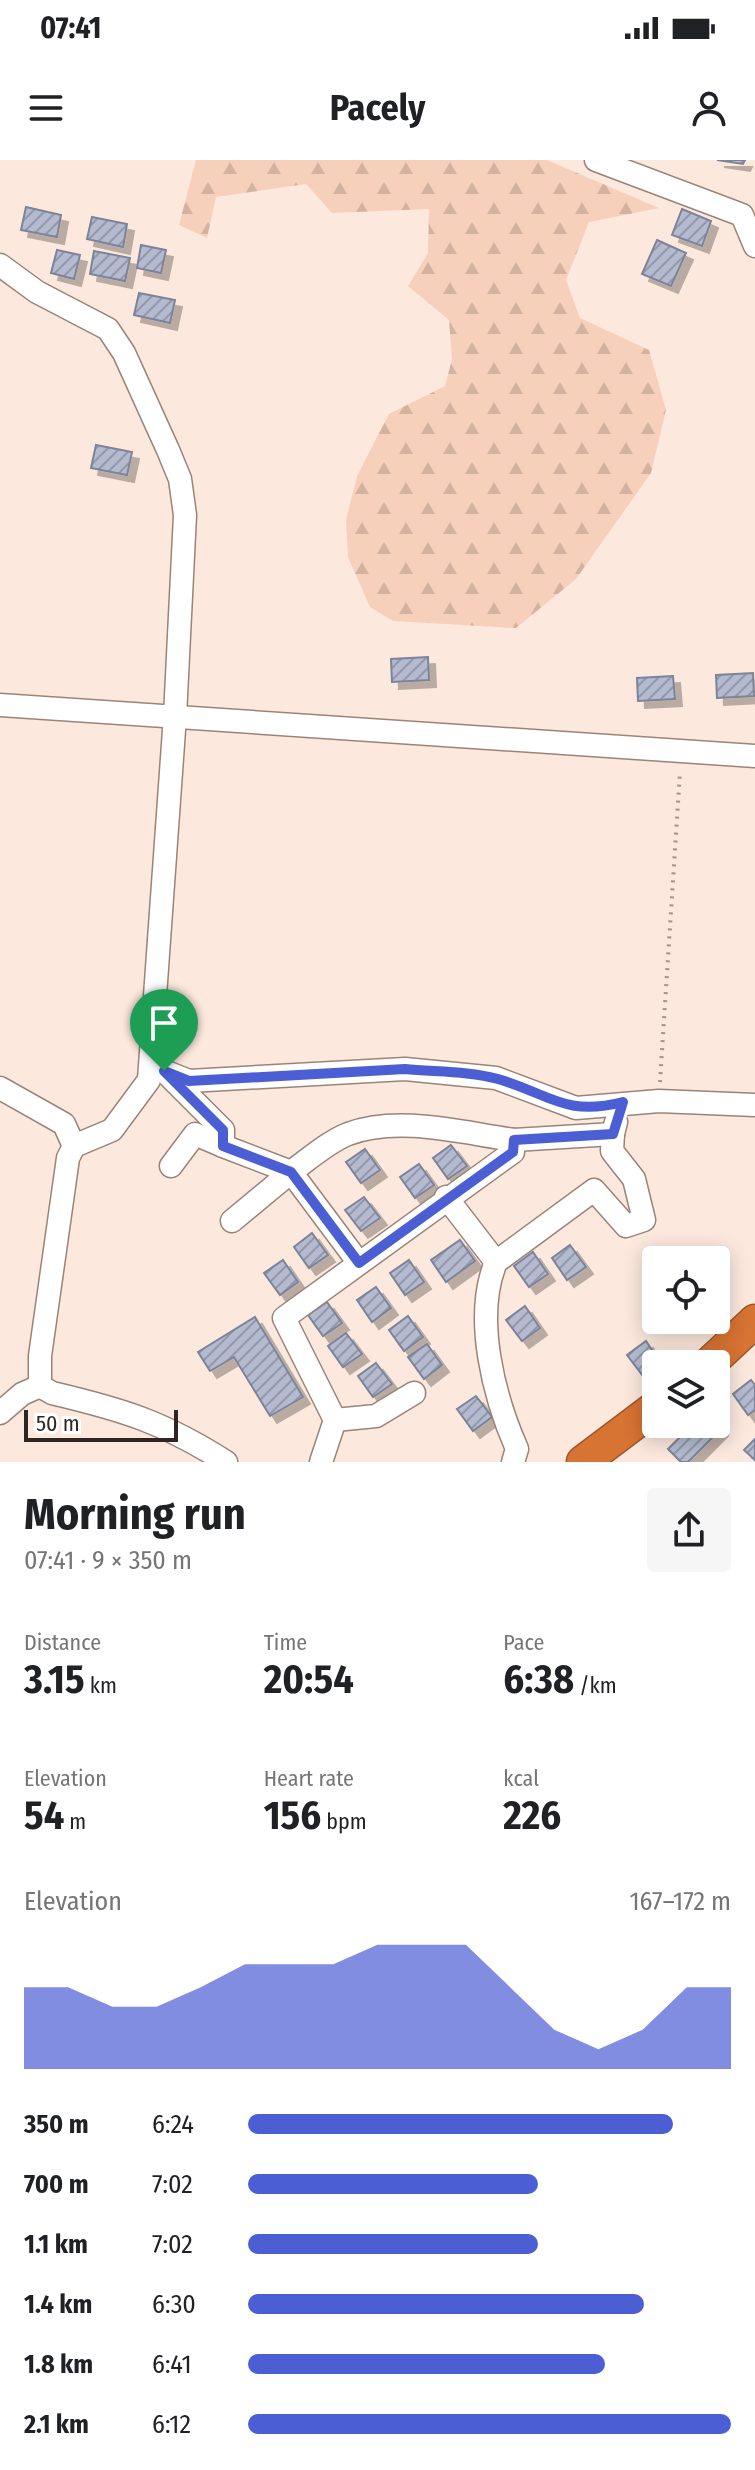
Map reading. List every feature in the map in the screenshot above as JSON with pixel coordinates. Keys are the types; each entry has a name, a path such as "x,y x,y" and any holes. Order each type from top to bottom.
{"highway":[{"path":"724,1350 755,1321"},
{"path":"583,1462 642,1418"}],"street":[{"path":"596,160 742,215 755,246"},
{"path":"0,265 37,292 108,329 124,353 168,450 180,479 185,515 158,1067 112,1130 74,1146 68,1158 40,1356 40,1386"},
{"path":"0,705 755,756"},
{"path":"158,1067 189,1081 405,1069 496,1078 576,1108 594,1109 623,1102 659,1101 755,1105"},
{"path":"158,1067 223,1130 223,1146"},
{"path":"0,1088 64,1124 74,1146"},
{"path":"513,1462 517,1449 501,1413 488,1345 490,1277 496,1262 594,1190 626,1226 644,1220 634,1179 612,1151 613,1134 623,1102"},
{"path":"232,1221 291,1172 344,1136 370,1127 418,1127 514,1140 613,1134"},
{"path":"171,1166 195,1134 291,1172 359,1263"},
{"path":"321,1462 335,1420 284,1318 446,1197 513,1152 514,1140"},
{"path":"446,1197 496,1262"},
{"path":"0,1413 22,1394 40,1386"},
{"path":"40,1386 52,1393 136,1413 183,1435 226,1462"},
{"path":"335,1420 376,1416 414,1393"}],"path":[{"path":"659,1101 681,751"}],"green space":[{"path":"196,160 547,160 659,208 589,222 566,280 580,318 649,350 666,410 651,473 576,579 516,628 393,621 370,607 348,557 346,520 357,476 389,414 445,386 452,359 449,320 408,286 428,253 429,209 332,213 306,184 216,197 207,238 179,225"}],"building":[{"path":"717,160 745,160 743,164"},
{"path":"26,207 61,215 57,237 21,230"},
{"path":"682,209 711,221 702,246 672,235"},
{"path":"92,217 127,224 123,247 87,239"},
{"path":"657,240 686,253 671,286 642,274"},
{"path":"141,245 166,250 161,273 137,268"},
{"path":"57,250 80,255 74,279 51,273"},
{"path":"94,251 130,258 125,281 90,274"},
{"path":"139,293 175,300 170,323 134,315"},
{"path":"96,445 132,452 127,475 91,468"},
{"path":"428,657 429,680 392,682 391,659"},
{"path":"753,673 754,696 717,698 716,675"},
{"path":"673,676 675,699 638,701 637,678"},
{"path":"451,1145 467,1166 448,1179 433,1158"},
{"path":"365,1149 380,1170 361,1183 346,1162"},
{"path":"419,1164 434,1185 415,1198 400,1177"},
{"path":"364,1197 380,1218 361,1231 345,1210"},
{"path":"312,1233 328,1255 309,1268 294,1247"},
{"path":"460,1240 475,1261 446,1282 431,1260"},
{"path":"570,1245 586,1267 567,1280 552,1258"},
{"path":"533,1252 548,1274 529,1287 514,1266"},
{"path":"283,1260 298,1282 280,1295 264,1273"},
{"path":"409,1260 424,1282 405,1295 390,1273"},
{"path":"376,1287 391,1308 372,1322 357,1300"},
{"path":"327,1302 342,1323 323,1336 308,1315"},
{"path":"525,1306 540,1328 522,1341 506,1320"},
{"path":"408,1316 423,1337 404,1351 389,1330"},
{"path":"255,1317 303,1397 270,1416 234,1357 210,1371 198,1352"},
{"path":"346,1333 362,1354 343,1367 328,1346"},
{"path":"646,1341 652,1350 642,1350 642,1375 627,1355"},
{"path":"427,1344 442,1365 424,1379 408,1357"},
{"path":"376,1363 392,1384 373,1397 358,1376"},
{"path":"751,1380 755,1385 755,1410 748,1415 733,1394"},
{"path":"476,1396 492,1417 473,1431 457,1409"},
{"path":"679,1438 712,1438 688,1462 681,1462 668,1449"},
{"path":"755,1439 755,1460 744,1450"}],"route":[{"path":"405,1069 496,1078 576,1108 594,1109 623,1102 613,1134 514,1140 513,1152 446,1197 359,1263 291,1172 223,1146 223,1130 164,1071 189,1081 405,1069"}]}
